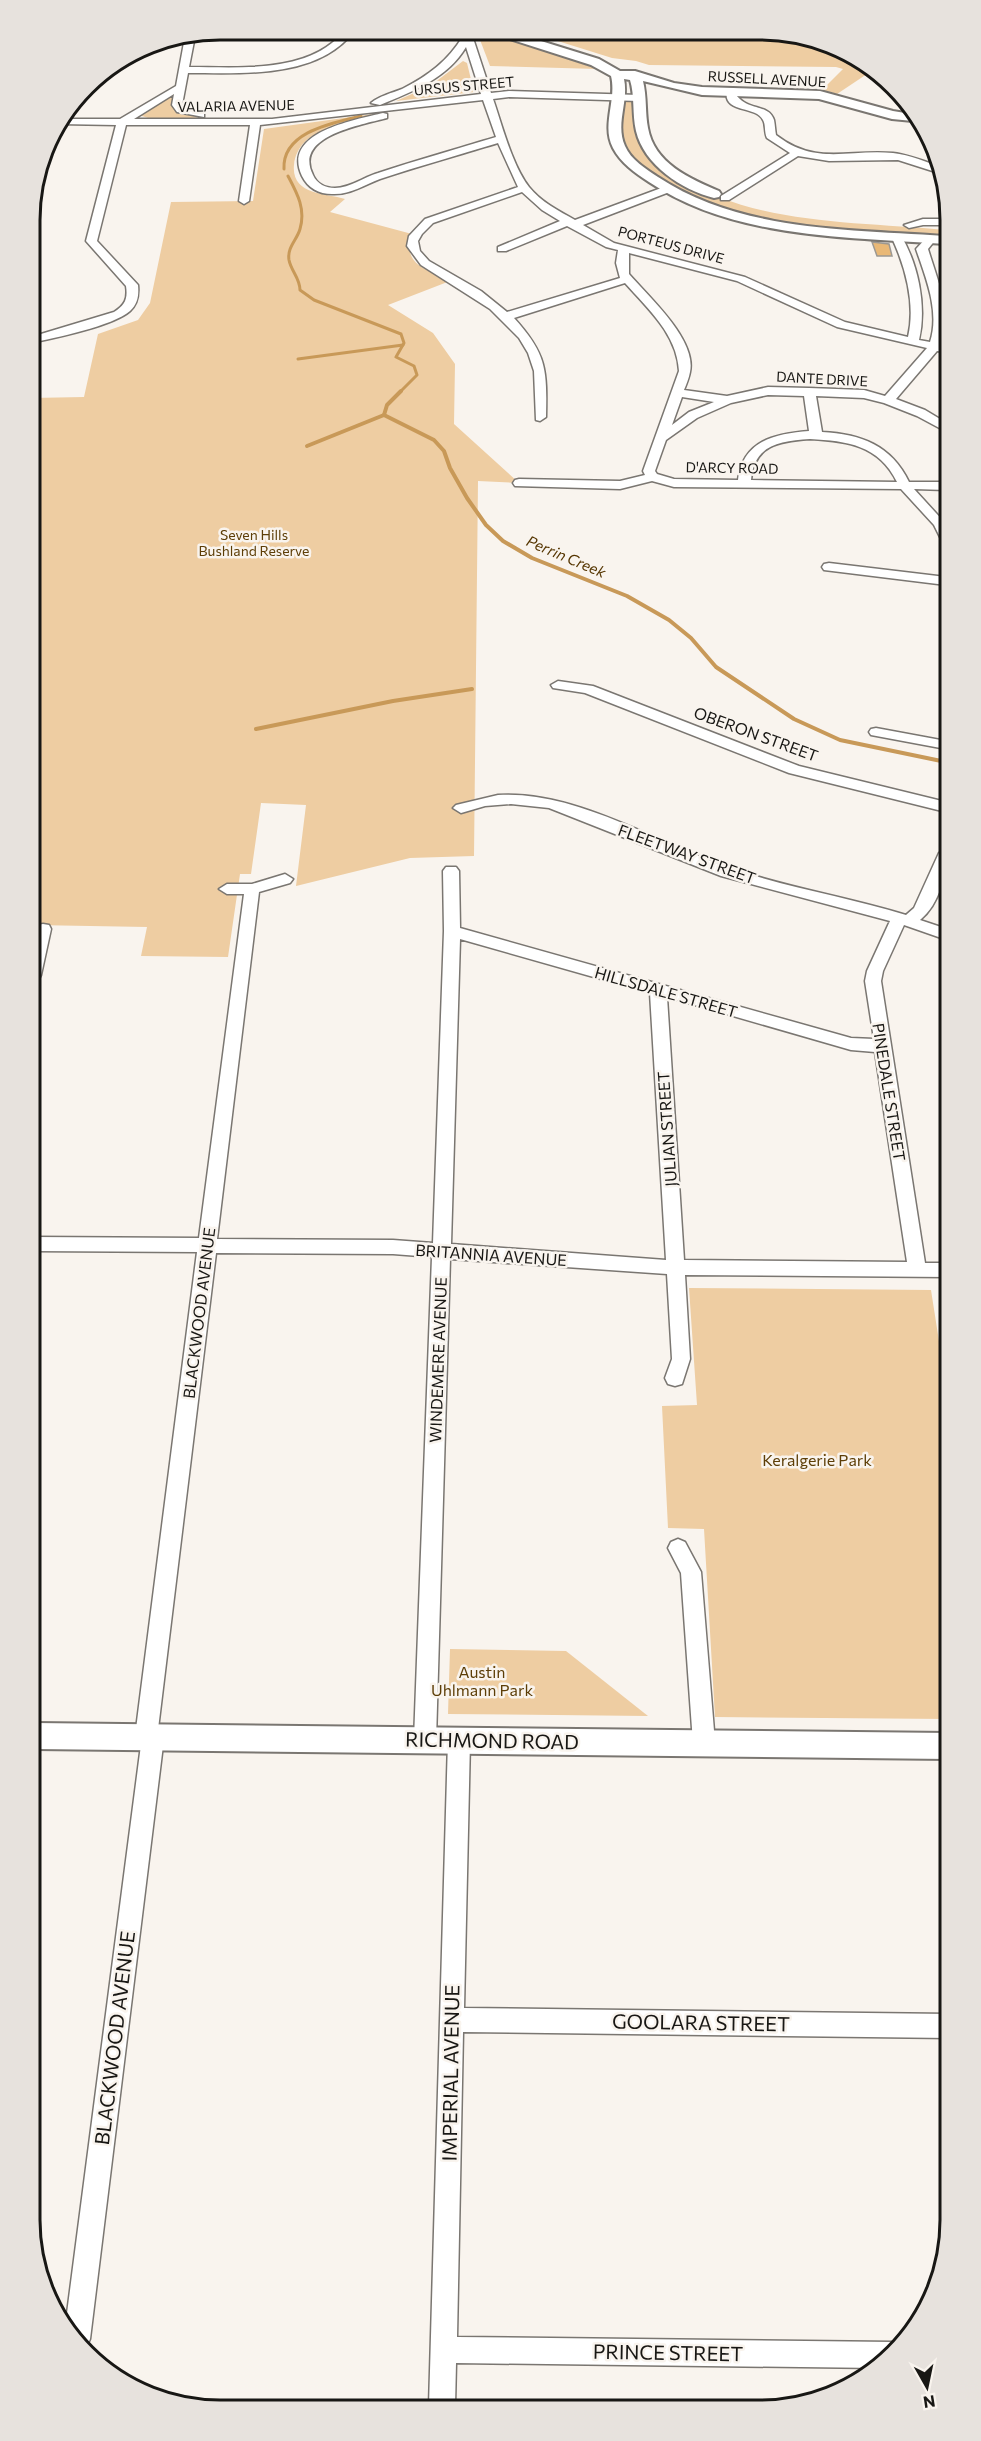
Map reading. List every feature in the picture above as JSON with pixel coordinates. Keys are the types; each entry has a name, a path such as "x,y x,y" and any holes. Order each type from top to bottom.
{"main road":[{"path":"528,40 682,87"},
{"path":"538,40 618,69"},
{"path":"618,69 621,84 615,132 618,146 638,168 668,189 709,208 777,224 938,239"},
{"path":"637,73 682,87"},
{"path":"637,73 641,132 658,162 687,182 725,198 755,207 799,215 940,228"},
{"path":"639,94 667,84"},
{"name":"RUSSELL AVENUE","path":"682,87 702,91 820,95 908,117"},
{"name":"RICHMOND ROAD","path":"40,1736 940,1746"}],"street":[{"path":"183,70 247,69 288,64 315,56 343,41"},
{"name":"VALARIA AVENUE","path":"70,122 255,122 364,110 365,107 416,86 449,64 464,41"},
{"name":"PORTEUS DRIVE","path":"469,41 501,139 524,188 537,201 570,223 597,239 624,249 741,279 830,321 940,348"},
{"path":"188,44 179,88 178,108 220,121"},
{"path":"41,336 118,313 131,303 134,292 132,285 91,241 122,122 179,88"},
{"path":"730,92 735,104 766,116 771,136 798,152 837,158 894,156 932,168"},
{"name":"URSUS STREET","path":"364,110 488,96 618,97 639,94"},
{"path":"402,106 386,115 333,131 318,138 307,148 302,158 303,169 314,187 340,191 501,139"},
{"path":"244,201 255,122"},
{"path":"725,198 798,152"},
{"path":"524,188 441,216 422,227 412,240 412,248 416,256 507,316 526,340 538,365 540,417"},
{"path":"502,249 668,189"},
{"path":"909,225 940,222"},
{"path":"896,236 906,263 916,307 916,329 913,342"},
{"path":"888,400 940,348 938,306 922,247 938,239"},
{"path":"624,249 622,272 670,327 684,356 685,371 649,471 652,477"},
{"path":"507,316 627,279"},
{"name":"DANTE DRIVE","path":"660,439 693,415 727,400 760,392 850,393 888,400 921,413 940,424"},
{"path":"809,392 816,435"},
{"name":"DANTE DRIVE","path":"678,393 727,400"},
{"path":"744,484 744,468 750,457 763,444 785,437 839,436 866,445 890,459 905,486 940,527"},
{"name":"D'ARCY ROAD","path":"519,483 620,485 652,477 674,483 940,486"},
{"path":"829,567 940,579"},
{"name":"OBERON STREET","path":"558,685 588,689 794,770 940,806"},
{"path":"876,732 940,744"},
{"name":"FLEETWAY STREET","path":"461,808 477,803 525,798 541,800 726,872 904,919 940,933"},
{"name":"PINEDALE STREET","path":"917,1269 873,981 875,971 904,919 921,911 940,869"},
{"name":"WINDEMERE AVENUE","path":"425,1740 452,931 451,871"},
{"path":"227,889 252,889 285,879"},
{"name":"BLACKWOOD AVENUE","path":"78,2330 252,889"},
{"path":"41,934 43,928"},
{"name":"HILLSDALE STREET","path":"452,931 851,1044 882,1046"},
{"name":"JULIAN STREET","path":"658,990 681,1359 675,1378"},
{"name":"BRITANNIA AVENUE","path":"40,1244 393,1247 675,1268 940,1270"},
{"path":"678,1548 691,1572 704,1743"},
{"name":"IMPERIAL AVENUE","path":"442,2400 459,1741"},
{"name":"GOOLARA STREET","path":"452,2020 940,2026"},
{"name":"PRINCE STREET","path":"444,2350 880,2355"}],"green space":[{"path":"512,40 598,69 490,66 480,41"},
{"path":"556,40 772,41 818,50 840,59 867,75 837,94 822,90 843,69 836,67 649,65 612,58"},
{"path":"463,61 467,63 474,92 396,101 430,86"},
{"path":"174,94 176,110 197,117 196,119 148,118 139,115"},
{"path":"621,101 635,101 645,150 710,193 772,213 860,224 940,230 940,239 793,226 741,216 678,193 629,156 617,131"},
{"name":"Seven Hills Bushland Reserve","path":"373,114 325,130 305,142 298,152 294,165 295,175 298,182 311,191 345,199 330,212 412,234 410,253 413,260 425,269 450,281 388,305 433,333 455,364 454,424 519,483 478,481 474,856 410,858 296,886 306,805 261,803 251,874 240,874 228,957 141,956 147,927 41,925 41,398 84,397 98,334 138,320 150,303 171,202 253,201 264,129"},
{"name":"Keralgerie Park","path":"689,1288 931,1290 940,1348 940,1719 715,1717 704,1529 668,1528 662,1406 697,1405"},
{"name":"Austin Uhlmann Park","path":"450,1649 566,1651 648,1716 448,1714"}],"building":[{"path":"872,242 889,244 892,256 877,256"}],"waterway":[{"path":"284,169 286,156 291,146 300,138 323,126 361,116"},
{"name":"Perrin Creek","path":"288,176 297,195 302,215 300,229 289,255 300,290 314,300 401,334 403,345"},
{"path":"298,359 403,345"},
{"name":"Perrin Creek","path":"384,415 387,405 417,375 414,366 396,357 403,345"},
{"path":"307,446 384,415"},
{"name":"Perrin Creek","path":"384,415 434,440 444,451 450,468 467,498 486,525 503,541 532,558 627,596 669,620 691,638 716,667 794,719 840,740 940,761"},
{"path":"256,729 393,701 472,689"}]}
